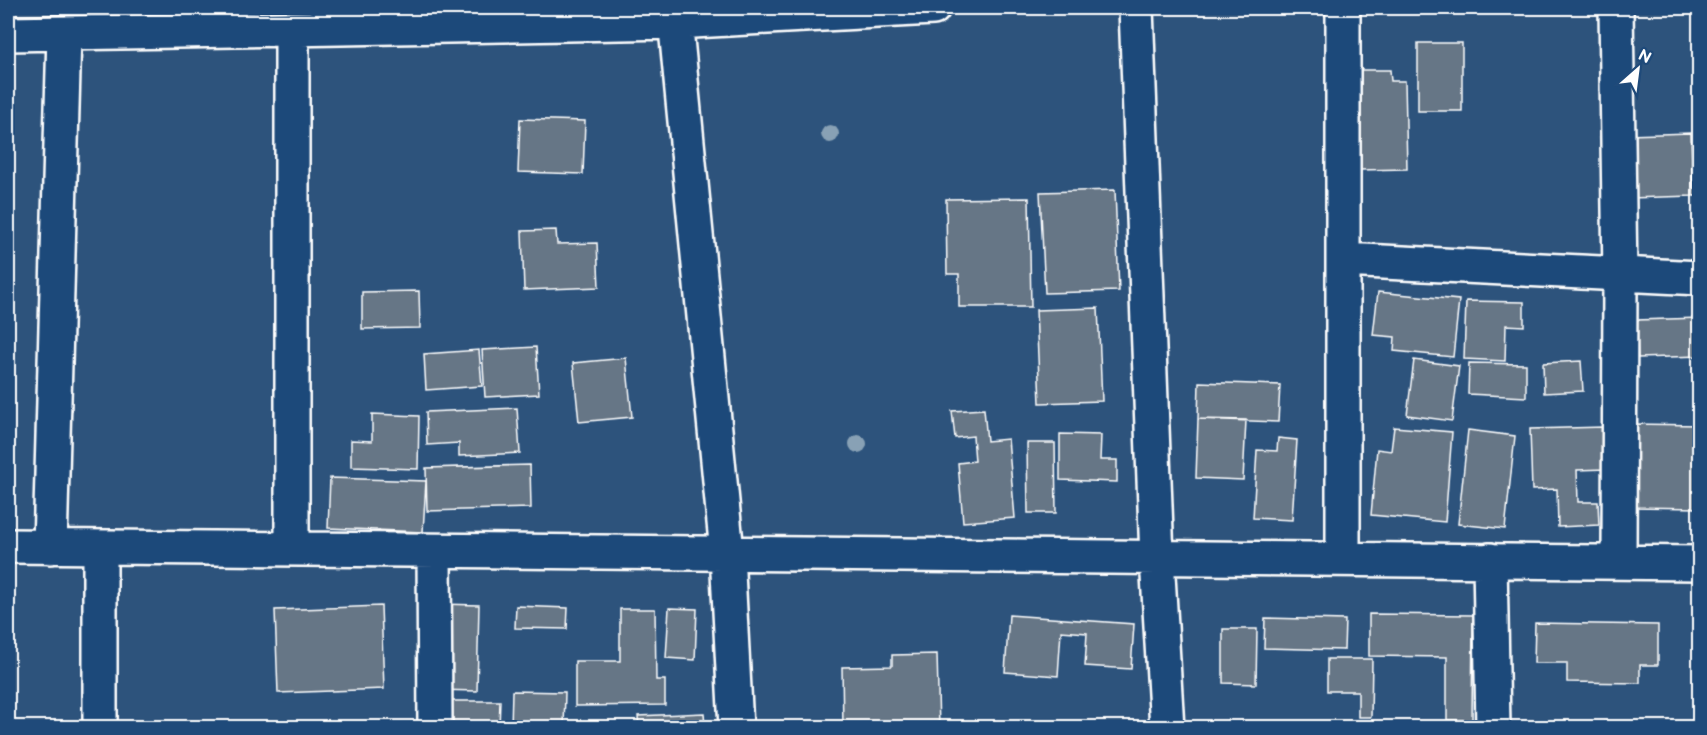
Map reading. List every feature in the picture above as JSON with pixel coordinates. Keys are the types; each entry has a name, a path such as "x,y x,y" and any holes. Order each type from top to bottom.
{"street":[{"path":"8,34 292,29 332,18 675,15 933,8"},
{"path":"1136,8 1157,558 1167,728"},
{"path":"1342,559 1343,8"},
{"path":"1616,8 1620,276 1619,562"},
{"path":"675,15 727,553 736,728"},
{"path":"292,29 292,549"},
{"path":"50,547 64,34"},
{"path":"1343,261 1620,276 1700,278"},
{"path":"8,546 1700,563"},
{"path":"100,548 100,728"},
{"path":"434,551 435,728"},
{"path":"1490,560 1493,728"}],"building":[{"path":"1418,43 1462,43 1462,111 1418,111"},
{"path":"1358,70 1390,70 1391,81 1405,81 1407,169 1359,170"},
{"path":"520,119 585,121 583,174 518,172"},
{"path":"1691,133 1693,196 1630,198 1628,135"},
{"path":"1694,166 1700,166 1700,196 1693,196"},
{"path":"1115,190 1119,291 1045,293 1040,192"},
{"path":"1029,198 1031,307 959,307 959,274 947,274 946,199"},
{"path":"556,230 557,244 597,243 599,287 524,290 522,231"},
{"path":"419,291 420,328 362,329 362,292"},
{"path":"1378,292 1459,300 1453,357 1394,351 1395,337 1373,335"},
{"path":"1466,301 1524,302 1524,326 1506,325 1505,361 1464,359"},
{"path":"1098,308 1102,401 1040,403 1036,310"},
{"path":"1700,318 1700,356 1638,358 1636,320"},
{"path":"536,347 539,394 485,397 482,350"},
{"path":"479,350 482,386 426,390 424,354"},
{"path":"626,358 632,417 579,422 573,363"},
{"path":"1414,360 1459,366 1452,421 1407,415"},
{"path":"1581,361 1583,391 1544,393 1543,363"},
{"path":"1469,363 1526,364 1526,397 1468,394"},
{"path":"1199,382 1280,385 1278,422 1198,419"},
{"path":"517,408 520,453 459,456 459,443 427,445 426,412"},
{"path":"984,409 987,441 1008,439 1015,518 963,522 958,463 975,461 973,436 955,438 952,411"},
{"path":"372,414 419,416 418,469 351,467 351,440 372,441"},
{"path":"1198,419 1246,420 1243,480 1196,478"},
{"path":"1632,424 1700,425 1700,508 1631,507"},
{"path":"1394,427 1452,432 1445,522 1371,515 1377,449 1391,451"},
{"path":"1604,427 1606,469 1577,470 1578,502 1598,502 1599,525 1558,527 1557,489 1532,490 1530,429"},
{"path":"1468,430 1515,436 1505,529 1458,524"},
{"path":"1060,434 1101,435 1100,460 1117,460 1117,482 1060,480"},
{"path":"1278,438 1297,440 1292,520 1253,518 1257,450 1277,451"},
{"path":"1027,443 1055,443 1056,513 1028,513"},
{"path":"530,465 531,508 427,511 426,468"},
{"path":"330,478 426,481 423,532 328,528"},
{"path":"440,604 479,605 477,691 438,690"},
{"path":"381,606 384,689 278,693 275,610"},
{"path":"516,606 568,608 567,629 515,628"},
{"path":"669,608 697,609 695,660 666,658"},
{"path":"620,609 655,609 656,680 665,680 665,705 575,706 575,661 620,661"},
{"path":"1369,614 1473,615 1472,720 1447,720 1447,657 1369,656"},
{"path":"1009,615 1134,624 1131,669 1085,666 1087,633 1061,631 1058,676 1005,672"},
{"path":"1265,618 1345,620 1344,650 1264,648"},
{"path":"1535,623 1658,625 1658,665 1640,665 1640,683 1567,682 1567,663 1534,663"},
{"path":"1223,629 1257,629 1256,684 1223,683"},
{"path":"937,654 939,728 843,727 842,667 892,666 892,655"},
{"path":"1327,659 1372,659 1371,717 1358,717 1358,691 1327,691"},
{"path":"512,691 565,692 564,728 511,728"},
{"path":"438,701 500,701 499,728 438,728"},
{"path":"704,713 705,728 639,728 638,716"},
{"path":"1604,722 1636,723 1636,728 1604,728"},
{"path":"1362,725 1400,728 1362,728"}]}
